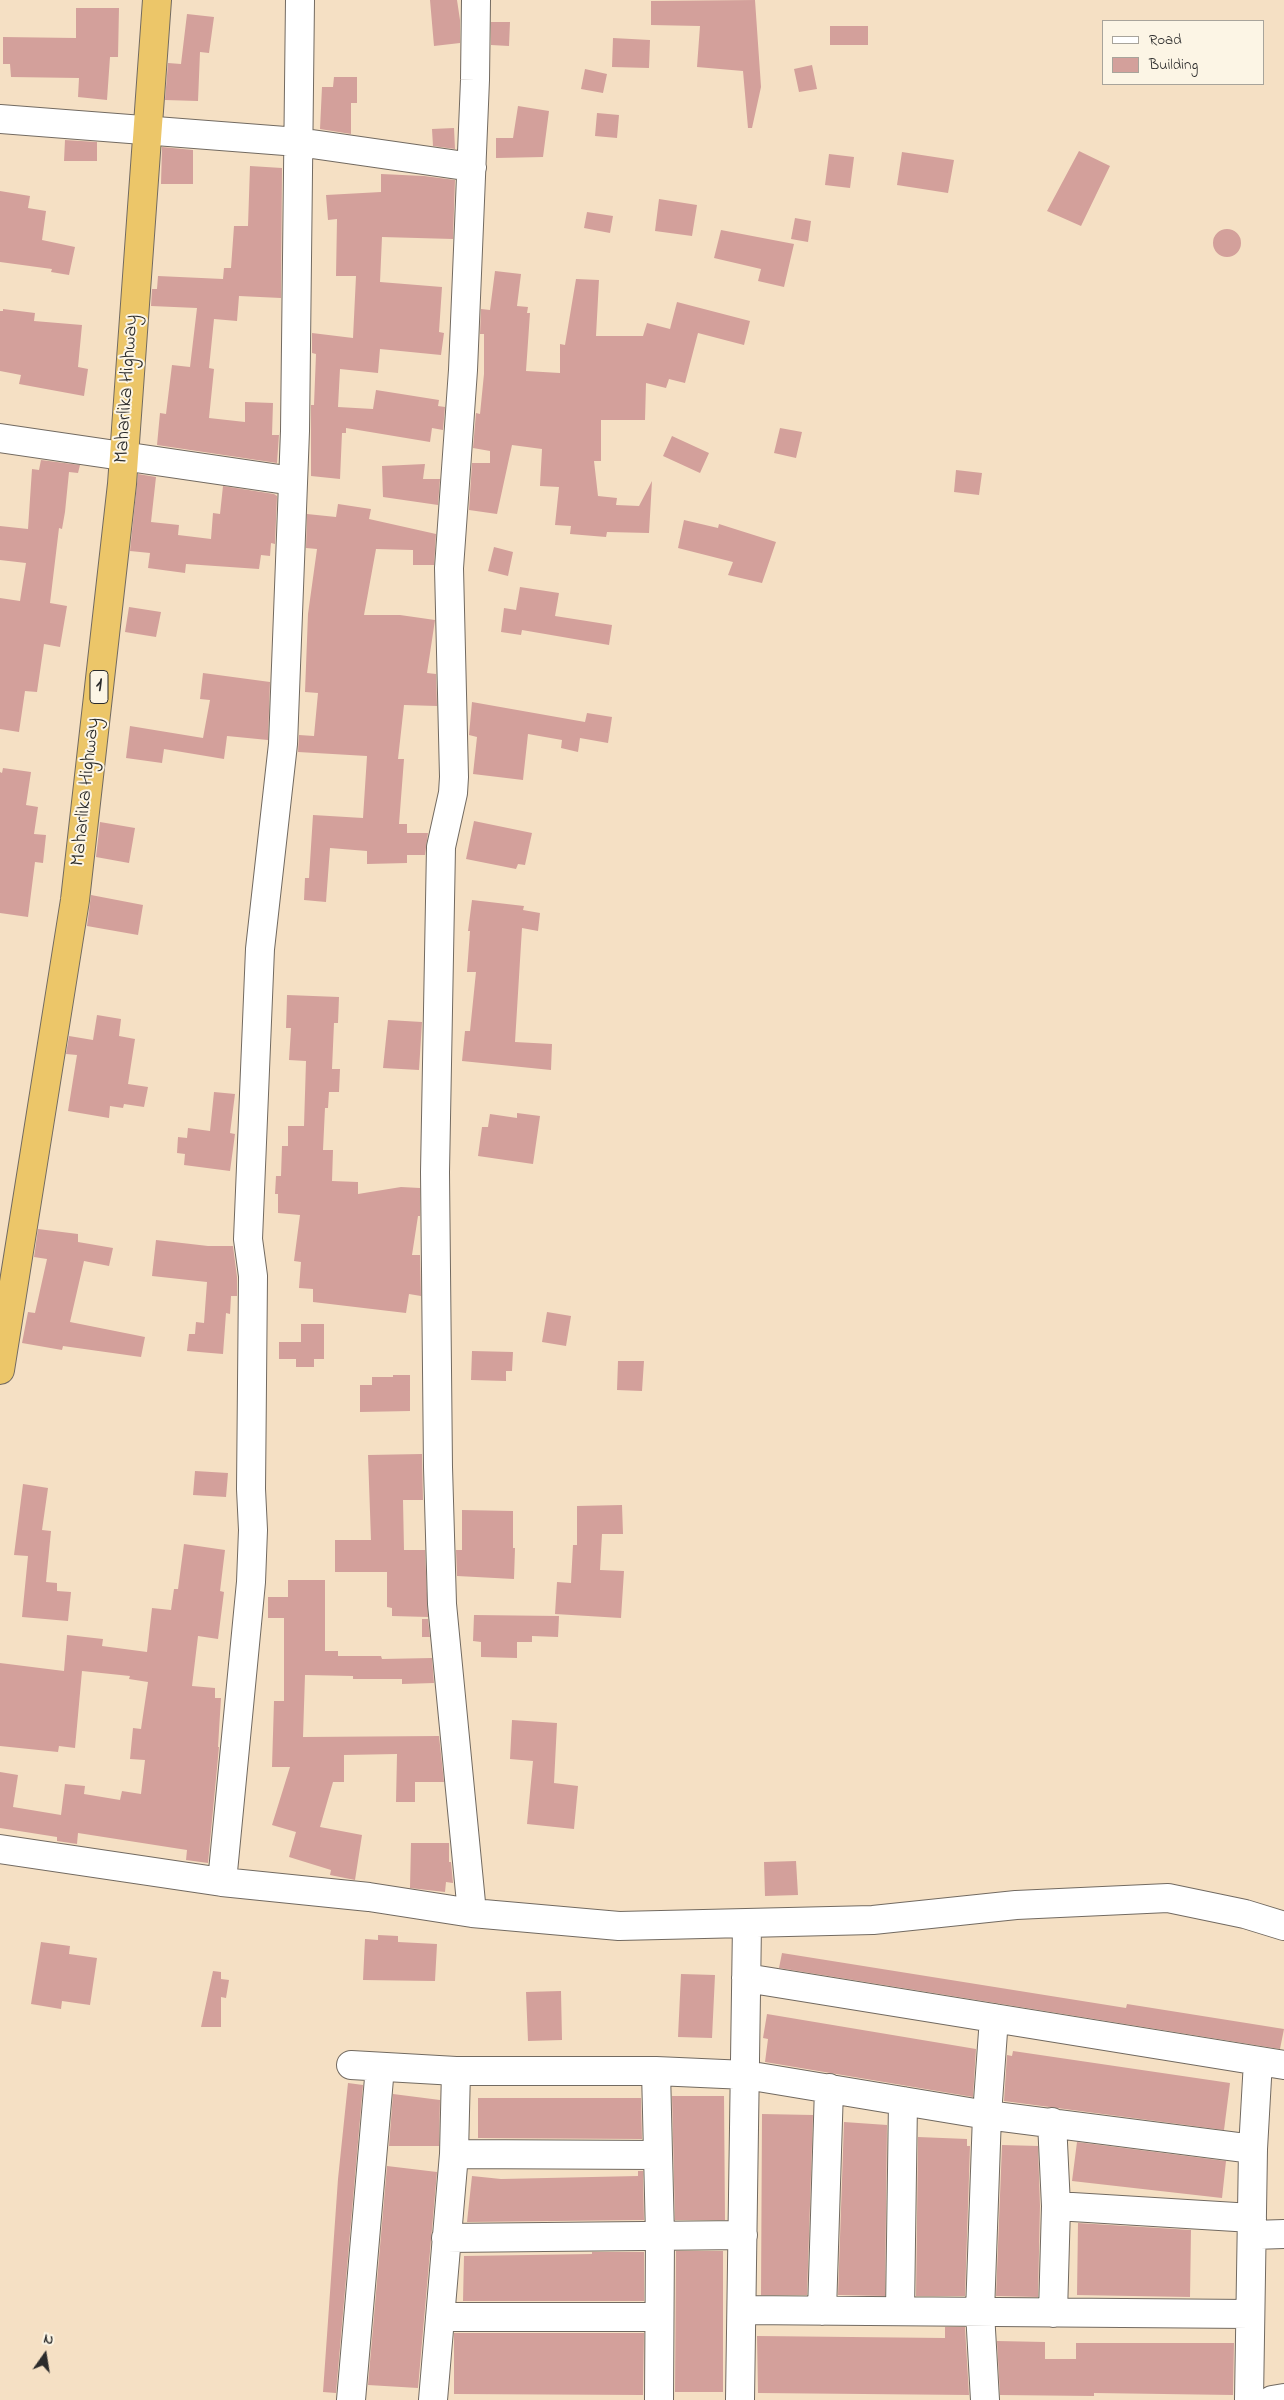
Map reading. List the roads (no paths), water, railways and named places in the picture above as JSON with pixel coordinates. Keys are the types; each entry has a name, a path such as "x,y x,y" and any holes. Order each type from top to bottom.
{"highway":[{"name":"Maharlika Highway","path":"0,1370 75,900 122,484 146,131 157,0"}],"street":[{"path":"222,1882 251,1582 253,1530 251,1489 253,1276 248,1239 260,949 283,744 297,352 300,0"},
{"path":"472,1913 442,1604 434,1172 441,847 453,793 454,777 449,568 463,370 472,166 476,0"},
{"path":"0,119 298,142 472,166"},
{"path":"0,438 293,481"},
{"path":"0,1849 222,1882 369,1897 472,1913 619,1926 874,1920 1016,1905 1168,1898 1245,1914 1284,1926"},
{"path":"740,2400 747,1924"},
{"path":"746,1978 1271,2063 1253,2149 1249,2400"},
{"path":"986,2400 980,2312 987,2115 994,2018"},
{"path":"351,2066 456,2071 656,2071 746,2075 987,2115 1253,2149"},
{"path":"351,2400 380,2067"},
{"path":"433,2400 454,2154 456,2071"},
{"path":"656,2071 660,2236 658,2317 659,2400"},
{"path":"822,2311 829,2088"},
{"path":"900,2311 903,2101"},
{"path":"1052,2122 1056,2206 1053,2313"},
{"path":"454,2154 657,2156"},
{"path":"1056,2206 1252,2226 1284,2234"},
{"path":"446,2238 743,2235"},
{"path":"742,2310 1250,2314"},
{"path":"440,2317 658,2317"},
{"path":"1272,2400 1284,2398"}]}
